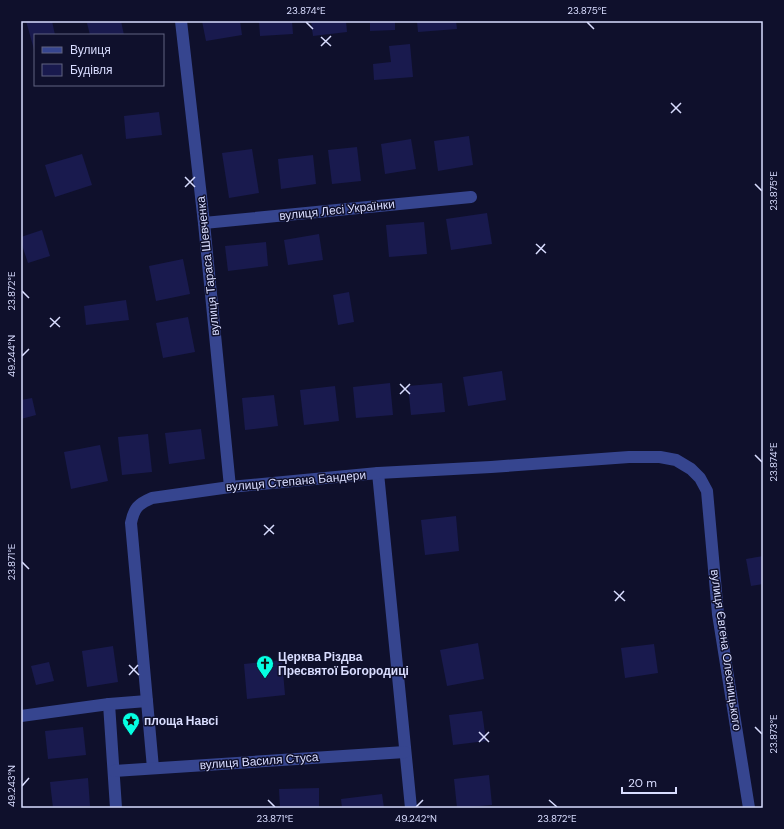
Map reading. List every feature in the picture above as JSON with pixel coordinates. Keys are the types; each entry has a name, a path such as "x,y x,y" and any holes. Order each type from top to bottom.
{"street":[{"name":"вулиця Тараса Шевченка","path":"181,21 204,223 230,487"},
{"name":"вулиця Лесі Українки","path":"204,223 471,197"},
{"name":"вулиця Степана Бандери","path":"153,768 131,523 133,511 141,503 152,498 230,487 378,474 629,457 660,457 676,460 691,469 700,478 707,491"},
{"path":"378,474 411,808"},
{"name":"вулиця Євгена Олесницького","path":"707,491 718,614 749,808"},
{"path":"21,716 109,704 147,701"},
{"path":"109,704 116,808"},
{"name":"вулиця Василя Стуса","path":"114,771 405,752"}],"building":[{"path":"26,21 52,21 55,34 34,34 34,49"},
{"path":"96,21 121,21 124,34 90,34 87,23"},
{"path":"202,21 240,21 242,35 206,41"},
{"path":"259,21 292,21 293,34 260,36"},
{"path":"311,21 346,21 347,32 313,36"},
{"path":"370,21 395,21 395,30 370,31"},
{"path":"417,21 456,21 457,29 418,32"},
{"path":"410,44 413,77 374,80 373,64 391,62 389,46"},
{"path":"159,112 162,135 126,139 124,116"},
{"path":"469,136 473,165 438,171 434,141"},
{"path":"411,139 416,169 385,174 381,144"},
{"path":"357,147 361,181 332,184 328,150"},
{"path":"252,149 259,193 229,198 222,153"},
{"path":"82,154 92,185 55,197 45,165"},
{"path":"313,155 316,184 281,189 278,159"},
{"path":"487,213 492,244 451,250 446,219"},
{"path":"424,222 427,254 389,257 386,225"},
{"path":"42,230 50,256 28,263 21,242 21,237"},
{"path":"319,234 323,260 288,265 284,240"},
{"path":"266,242 268,266 228,271 225,246"},
{"path":"183,259 190,294 156,301 149,266"},
{"path":"349,292 354,322 338,325 333,295"},
{"path":"126,300 129,320 86,325 84,306"},
{"path":"188,317 195,352 163,358 156,323"},
{"path":"502,371 506,400 468,406 463,377"},
{"path":"390,383 393,415 356,418 353,387"},
{"path":"442,383 445,412 411,415 408,386"},
{"path":"335,386 339,421 304,425 300,390"},
{"path":"274,395 278,426 245,430 242,398"},
{"path":"32,398 36,415 21,419 21,400"},
{"path":"201,429 205,459 169,464 165,433"},
{"path":"148,434 152,472 122,475 118,437"},
{"path":"100,445 108,481 71,489 64,452"},
{"path":"456,516 459,551 425,555 421,520"},
{"path":"763,556 763,584 751,586 746,559"},
{"path":"478,643 484,679 447,686 440,650"},
{"path":"654,644 658,673 625,678 621,648"},
{"path":"113,646 118,682 87,687 82,651"},
{"name":"Церква Різдва Пресвятої Богородиці","path":"282,660 285,695 247,699 244,664"},
{"path":"49,662 54,681 36,685 31,666"},
{"path":"482,711 486,741 453,745 449,715"},
{"path":"83,727 86,755 48,759 45,731"},
{"path":"489,775 492,805 457,808 454,779"},
{"path":"88,778 90,806 53,808 50,782"},
{"path":"319,788 319,808 280,808 279,789"},
{"path":"382,794 384,808 342,808 341,799"}],"place":[{"name":"Церква Різдва Пресвятої Богородиці","path":"265,679"},
{"name":"площа Навсі","path":"131,736"}]}
